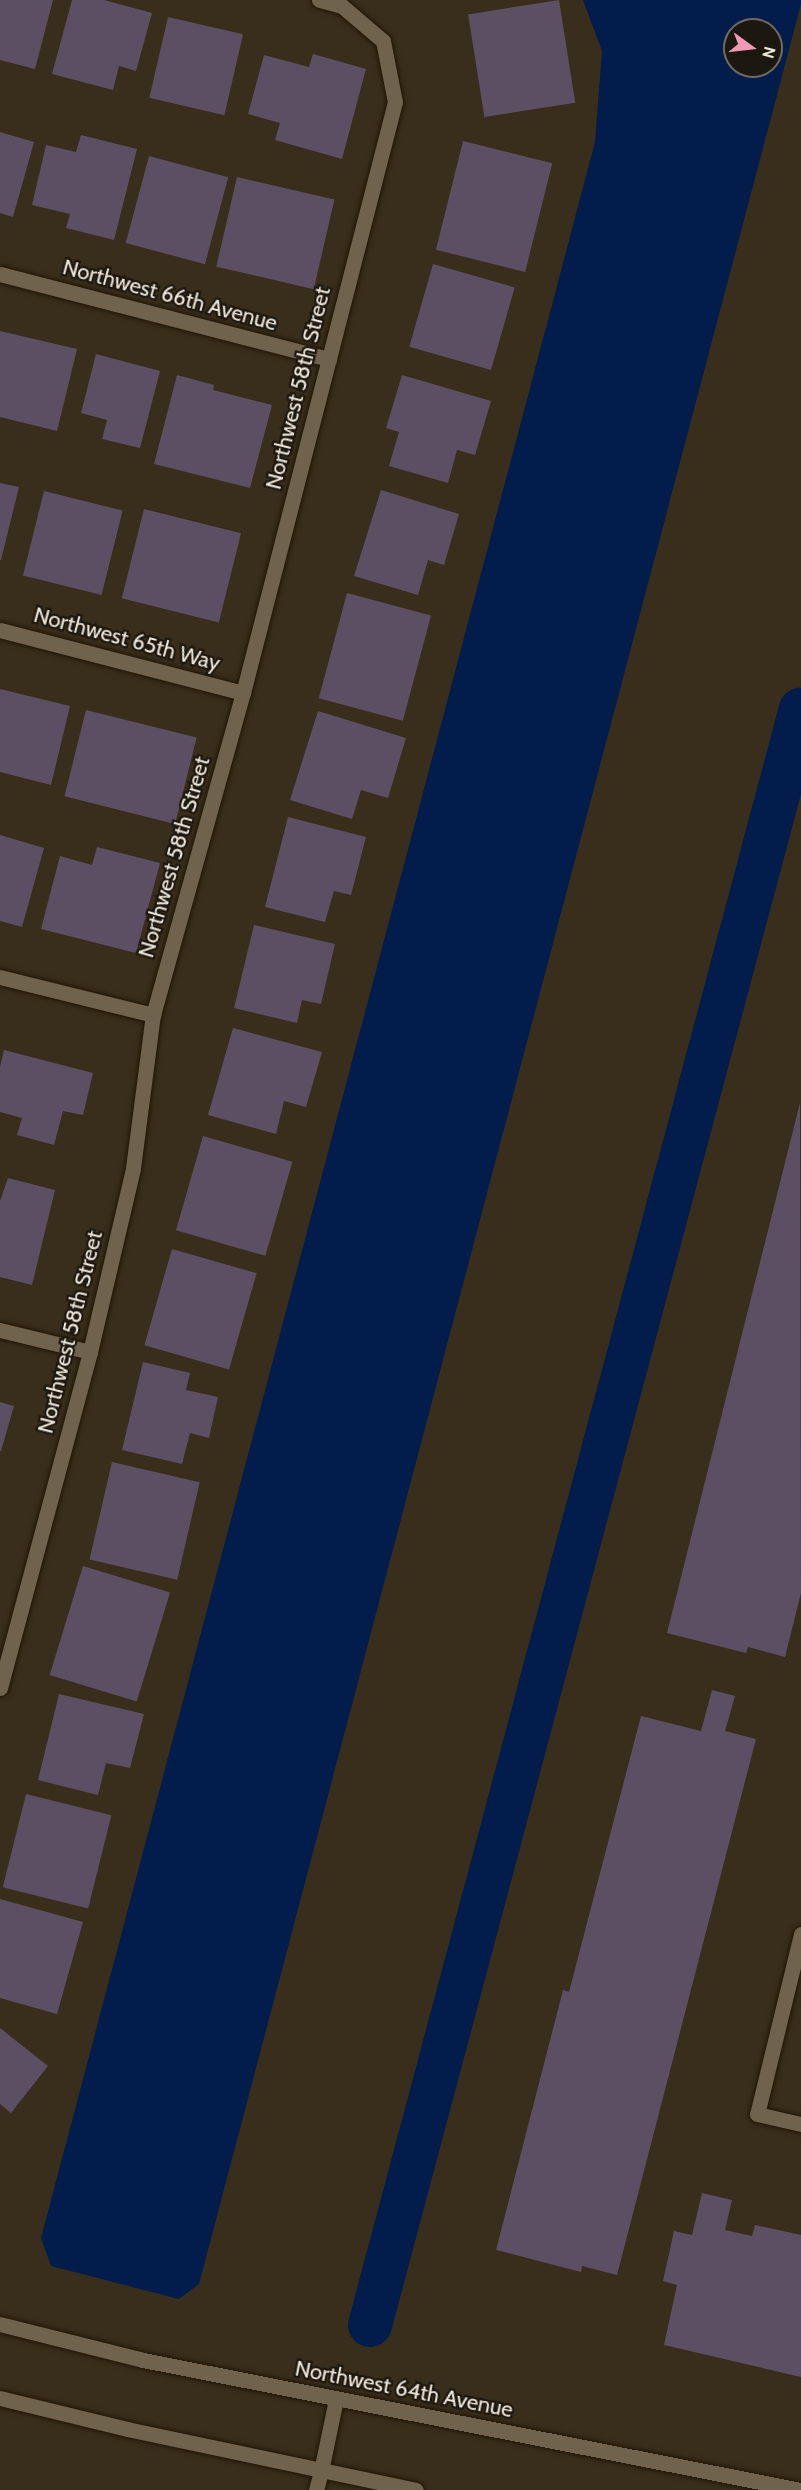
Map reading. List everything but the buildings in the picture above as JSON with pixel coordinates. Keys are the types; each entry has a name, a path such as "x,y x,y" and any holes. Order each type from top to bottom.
{"street":[{"name":"Northwest 58th Street","path":"0,1688 90,1352 133,1168 153,1015 243,693 395,102 383,41 342,6 319,0"},
{"name":"Northwest 66th Avenue","path":"0,274 329,359"},
{"name":"Northwest 65th Way","path":"0,630 243,693"},
{"path":"0,977 153,1015"},
{"path":"0,1330 90,1352"},
{"path":"801,1934 758,2114 801,2124"},
{"name":"Northwest 64th Avenue","path":"0,2324 143,2360 801,2490"},
{"path":"0,2398 321,2471 416,2490"},
{"path":"316,2490 336,2399"}],"water":[{"path":"583,0 801,0 783,72 783,18 723,18 723,78 781,78 199,2284 179,2299 51,2266 41,2238 595,142 602,51"}],"waterway":[{"path":"370,2325 801,709"}]}
